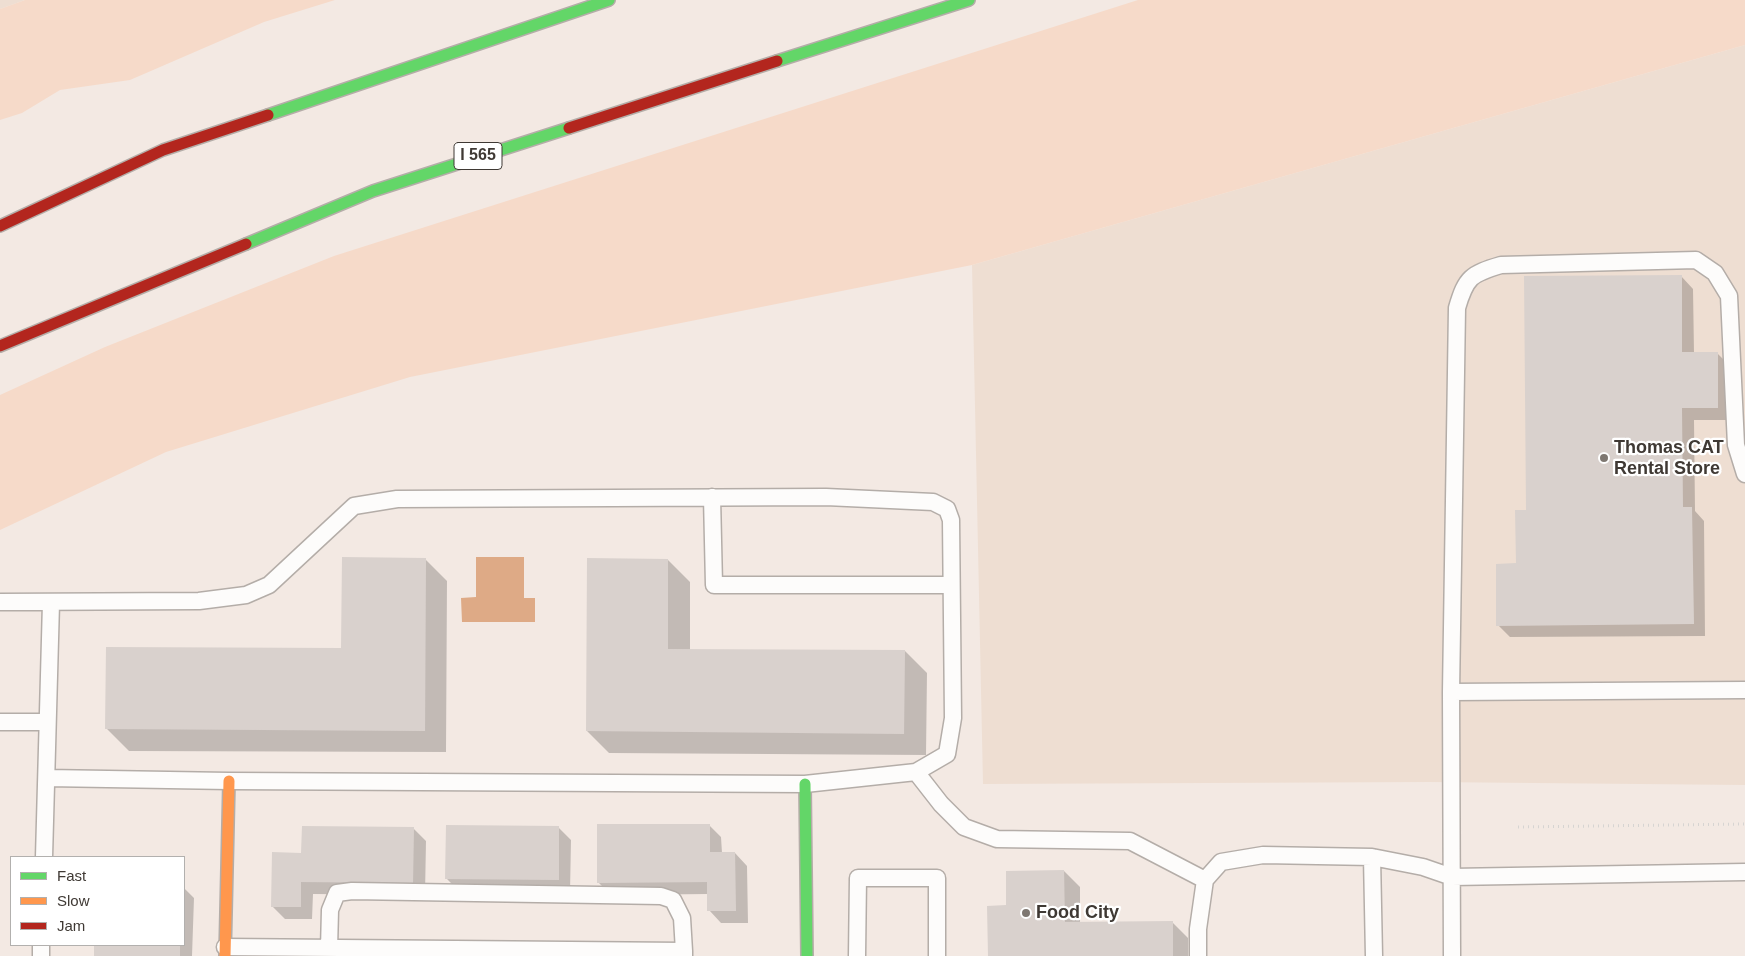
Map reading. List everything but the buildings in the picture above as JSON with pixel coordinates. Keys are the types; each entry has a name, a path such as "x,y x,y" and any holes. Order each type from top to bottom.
{"main road":[{"path":"45,191 609,0"},
{"name":"I 565","path":"0,346 372,191 969,0"},
{"path":"0,226 163,150"},
{"path":"225,952 229,781"},
{"path":"805,784 807,956"}],"lane":[{"path":"1452,956 1451,692 1457,308 1464,285 1477,272 1501,264 1696,260 1715,273 1729,296 1736,445 1745,474"},
{"path":"0,602 199,601 246,595 269,584 354,506 389,500 826,496 933,502 947,509 951,520 953,718 947,754 916,772 805,784 229,781 47,778"},
{"path":"712,497 714,585 951,585"},
{"path":"44,856 51,603"},
{"path":"1451,692 1745,690"},
{"path":"0,722 47,722"},
{"path":"916,772 941,804 964,827 997,839 1130,841 1205,880"},
{"path":"1198,956 1198,929 1205,880 1221,862 1263,855 1372,857 1423,866 1452,877 1745,872"},
{"path":"1372,857 1374,956"},
{"path":"857,956 858,878 937,878 937,956"},
{"path":"225,952 329,948 403,953 684,954 682,918 673,900 661,896 352,891 337,893 330,910 329,948"}],"path":[{"path":"1518,827 1745,824"}],"shaded area":[{"path":"0,0 25,0 0,9"},
{"path":"25,0 335,0 264,22 130,80 60,90 22,113 0,120 0,9"},
{"path":"1138,0 1745,0 1745,45 972,265 410,377 166,452 0,530 0,395 105,347 334,256"},
{"path":"1745,45 1745,785 1429,782 983,784 972,265"},
{"path":"476,557 524,557 524,598 535,598 535,622 462,622 461,598 476,597"}],"traffic: fast":[{"path":"268,115 609,0"},
{"path":"777,61 969,0"},
{"path":"246,244 373,191 569,128"},
{"path":"805,784 807,956"}],"traffic: slow":[{"path":"225,956 229,781"}],"traffic: jam":[{"path":"569,128 777,61"},
{"path":"0,226 163,150 268,115"},
{"path":"0,346 246,244"}],"place":[{"name":"Thomas CAT Rental Store","path":"1604,458"},
{"name":"Food City","path":"1026,913"}]}
